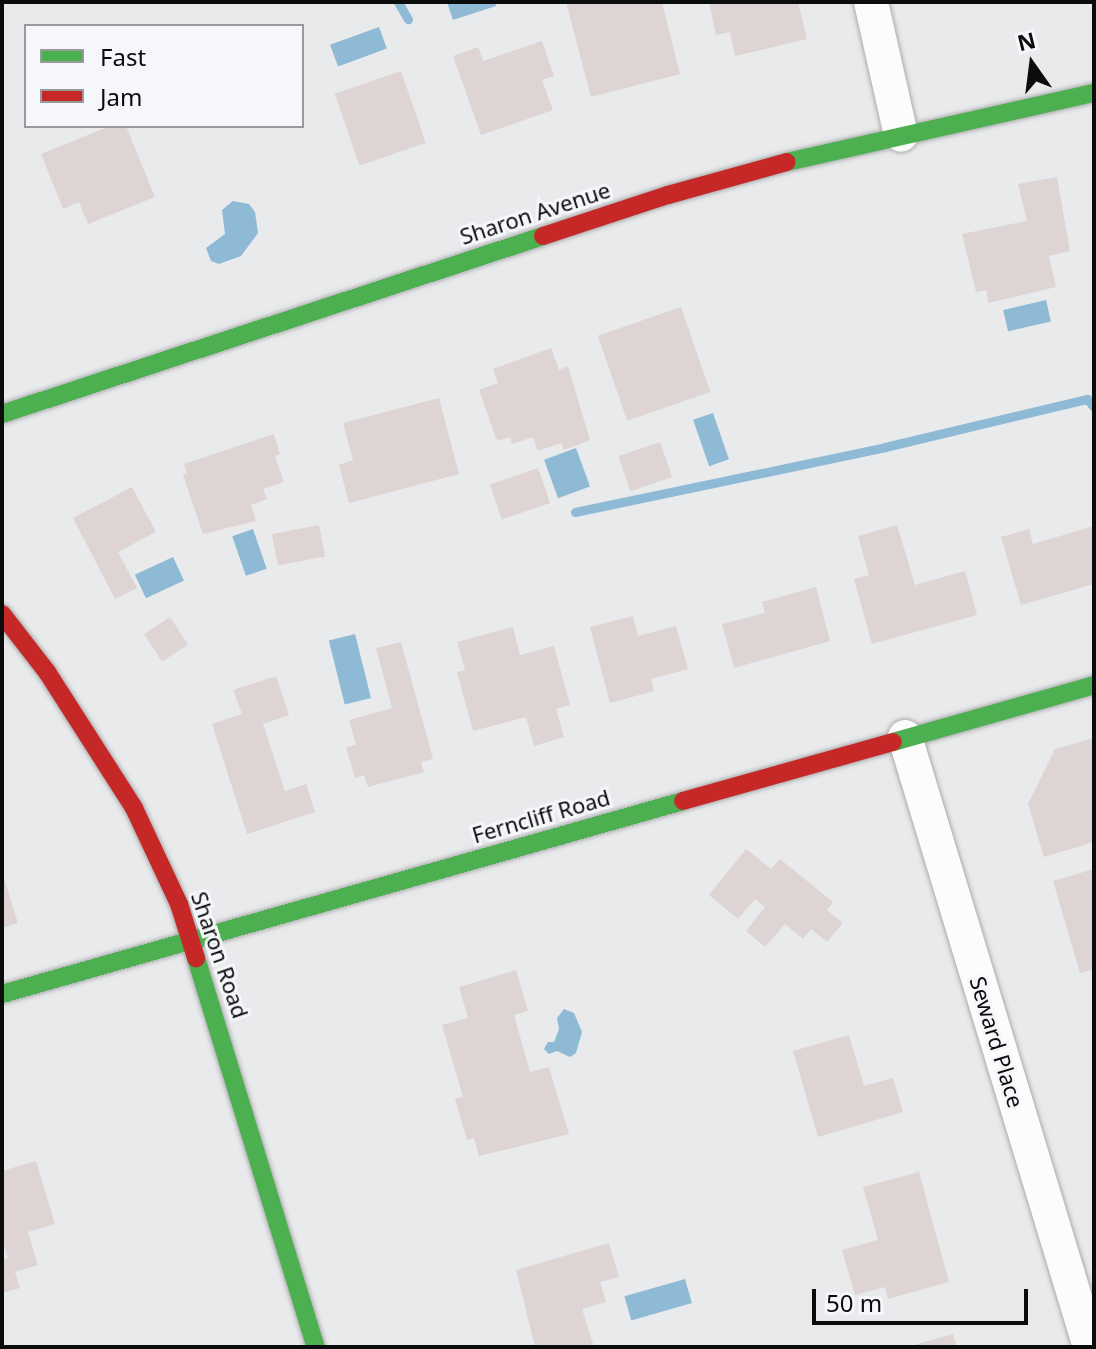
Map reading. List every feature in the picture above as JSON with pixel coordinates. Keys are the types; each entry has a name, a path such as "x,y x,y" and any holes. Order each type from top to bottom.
{"street":[{"path":"871,2 901,135"},
{"name":"Sharon Avenue","path":"2,414 657,198 819,153 1094,93"},
{"name":"Sharon Road","path":"2,614 47,672 107,761 141,822 192,938 316,1347"},
{"name":"Ferncliff Road","path":"2,994 1094,685"},
{"name":"Seward Place","path":"905,737 1090,1347"}],"water":[{"path":"447,2 495,2 496,6 453,20"},
{"path":"379,27 387,49 338,66 330,45"},
{"path":"233,201 249,204 255,212 258,233 241,256 219,264 211,261 206,248 225,234 222,210"},
{"path":"1046,300 1051,321 1008,331 1003,310"},
{"path":"713,413 729,459 709,466 693,420"},
{"path":"576,448 590,487 558,498 544,460"},
{"path":"253,529 267,569 246,576 232,536"},
{"path":"173,557 184,581 146,598 135,575"},
{"path":"355,634 371,698 345,705 329,641"},
{"path":"564,1009 574,1013 582,1032 576,1053 570,1057 557,1051 549,1054 544,1049 548,1042 554,1042 559,1029 557,1018"},
{"path":"685,1279 692,1303 631,1320 624,1296"}],"building":[{"path":"566,2 662,2 680,74 591,97"},
{"path":"709,2 798,2 807,39 735,56 730,32 716,35"},
{"path":"542,41 554,76 542,80 553,110 481,135 453,56 478,47 483,61"},
{"path":"401,71 426,143 360,166 335,94"},
{"path":"105,128 127,128 155,197 88,224 79,202 63,209 41,154"},
{"path":"1057,177 1070,251 1049,256 1056,287 988,303 986,290 976,292 962,234 1027,221 1018,184"},
{"path":"681,307 710,392 627,421 598,336"},
{"path":"551,348 559,370 568,366 590,440 564,450 561,443 538,451 533,437 512,444 510,437 497,441 479,390 498,383 493,369"},
{"path":"439,398 459,474 349,503 339,465 353,460 343,423"},
{"path":"274,434 280,454 275,456 284,482 263,489 267,499 251,505 256,521 203,534 183,475 187,473 184,464"},
{"path":"660,442 672,477 630,491 618,456"},
{"path":"538,468 550,503 502,520 490,485"},
{"path":"132,487 156,532 118,552 137,588 115,599 73,518"},
{"path":"319,525 325,556 278,566 272,534"},
{"path":"897,525 915,585 965,571 977,615 872,644 854,579 869,575 858,536"},
{"path":"1094,526 1094,584 1021,605 1001,537 1029,529 1033,544"},
{"path":"816,587 830,641 734,668 722,624 765,613 762,602"},
{"path":"633,616 638,636 676,626 688,669 651,679 654,691 610,703 590,627"},
{"path":"170,617 188,645 162,662 144,634"},
{"path":"513,627 520,655 554,646 570,705 556,709 564,737 534,746 526,717 473,731 457,672 465,670 457,642"},
{"path":"401,642 433,759 421,762 424,772 368,787 364,775 355,778 346,747 356,745 349,720 392,708 376,648"},
{"path":"276,676 289,715 263,724 285,791 306,784 315,812 247,834 212,724 242,714 233,690"},
{"path":"1094,738 1094,842 1044,857 1028,804 1055,749"},
{"path":"746,849 771,869 780,859 833,902 827,910 843,923 827,942 811,929 803,939 785,924 765,947 746,931 765,907 755,899 738,919 709,895"},
{"path":"1094,869 1094,969 1080,973 1053,881"},
{"path":"2,872 18,923 2,928"},
{"path":"516,970 528,1011 514,1015 530,1072 549,1067 569,1134 479,1156 474,1138 467,1140 455,1099 463,1097 442,1025 468,1018 459,987"},
{"path":"849,1035 864,1086 893,1078 903,1112 818,1137 793,1051"},
{"path":"36,1161 55,1224 28,1232 38,1265 15,1272 20,1288 2,1293 2,1260 8,1258 2,1238 2,1171"},
{"path":"919,1172 949,1282 888,1299 885,1287 855,1295 842,1250 878,1240 863,1187"},
{"path":"609,1243 619,1277 600,1282 606,1302 582,1309 594,1347 535,1347 516,1270"},
{"path":"953,1334 957,1347 910,1347 910,1346"}],"waterway":[{"path":"398,2 408,19"},
{"path":"575,512 885,447 1087,399 1094,407"}],"traffic: fast":[{"path":"787,162 1094,93"},
{"path":"2,414 543,236"},
{"path":"893,742 1094,685"},
{"path":"2,994 683,801"},
{"path":"196,958 316,1347"}],"traffic: jam":[{"path":"543,236 668,195 787,162"},
{"path":"2,614 47,672 134,808 179,904 196,958"},
{"path":"683,801 893,742"}]}
